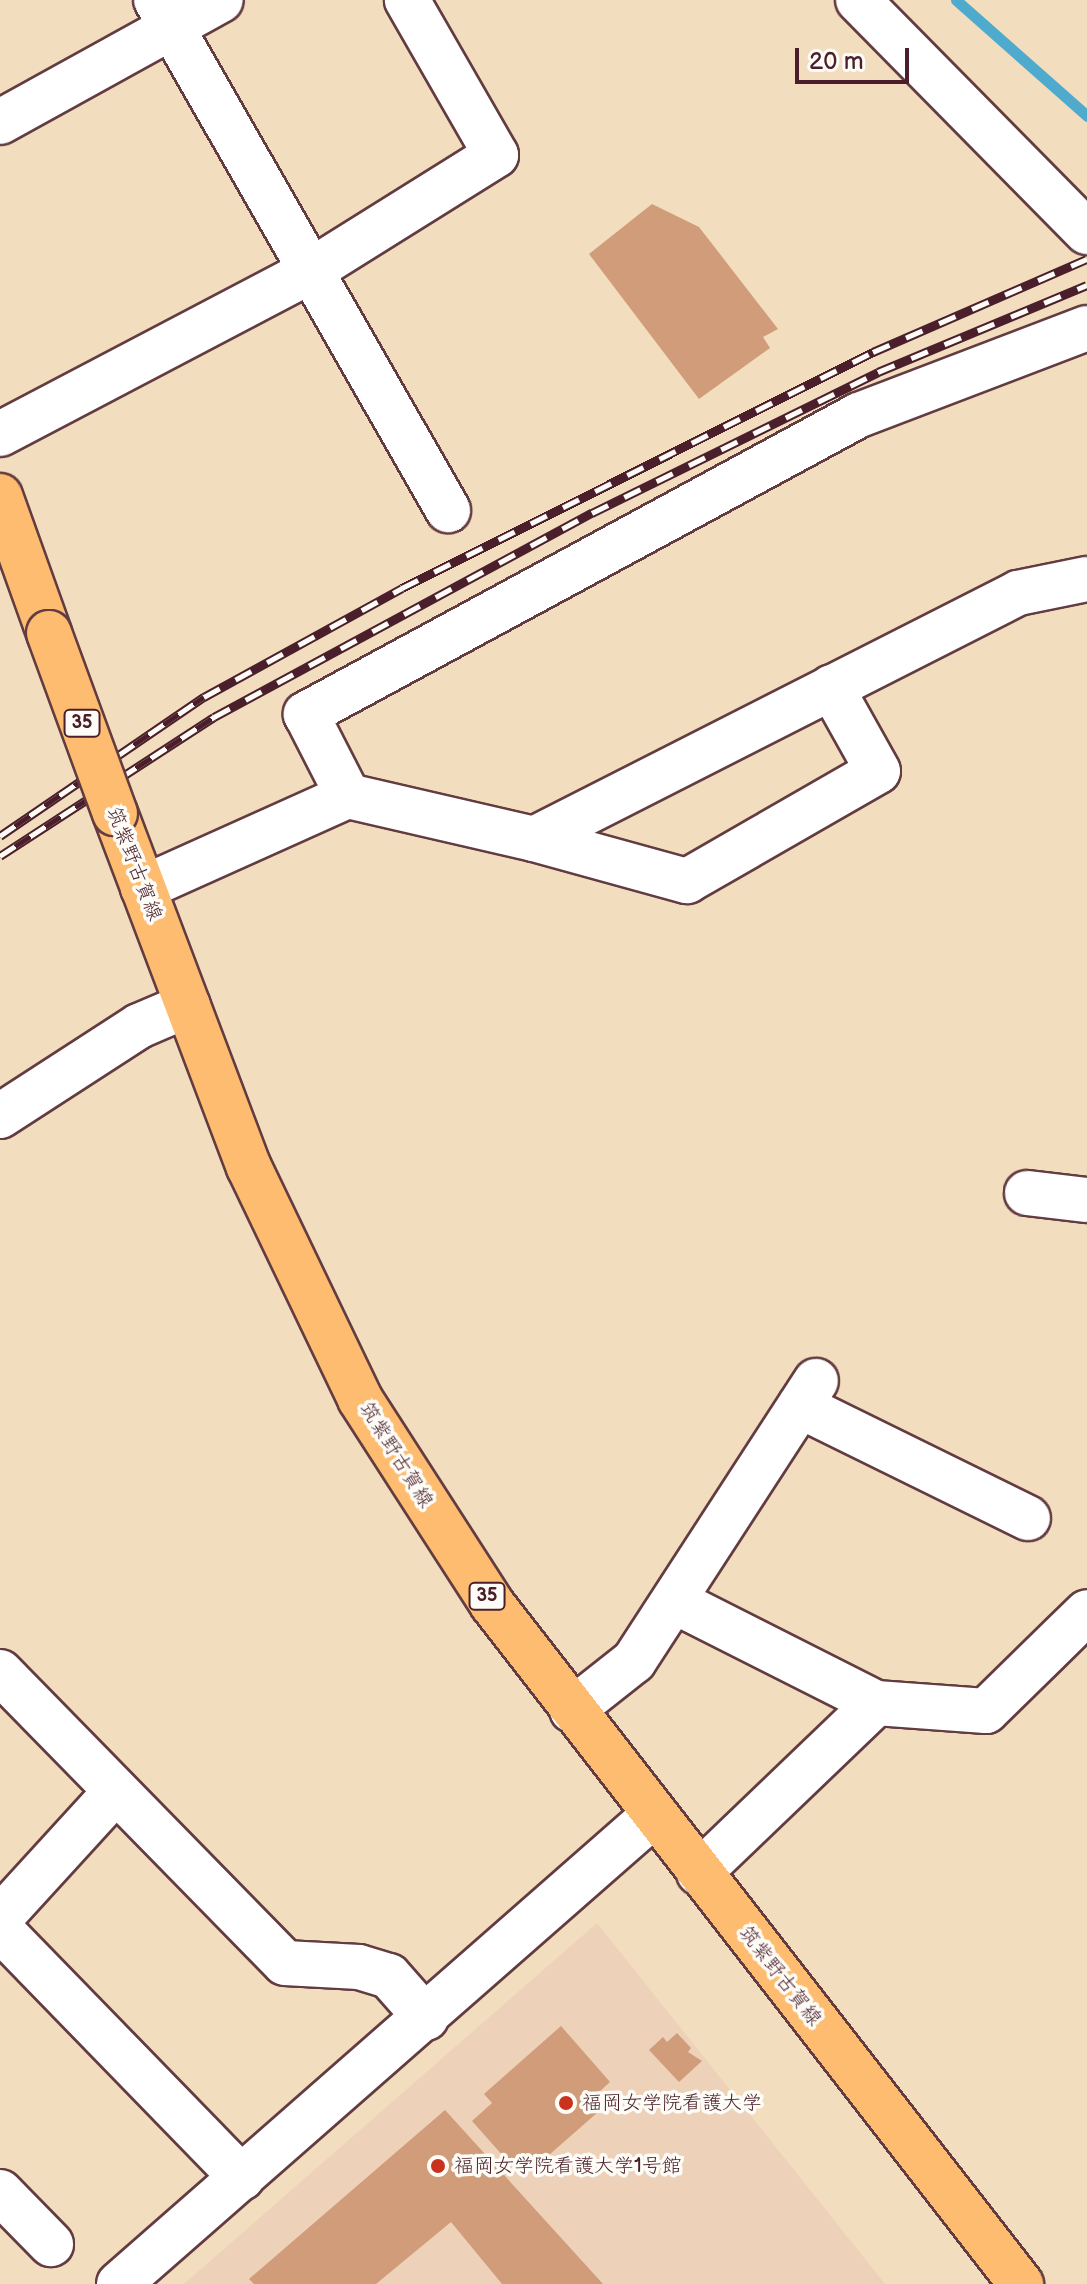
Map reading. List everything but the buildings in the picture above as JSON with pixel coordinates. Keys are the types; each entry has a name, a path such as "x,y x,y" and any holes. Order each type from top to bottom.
{"main road":[{"name":"筑紫野古賀線","path":"0,496 115,813 249,1167 360,1399 492,1604 1021,2284"}],"street":[{"path":"0,122 163,14 221,0"},
{"path":"0,434 312,270 496,155 407,0"},
{"path":"858,0 1087,232"},
{"path":"163,14 448,510"},
{"path":"348,796 306,714 859,415 1087,328"},
{"path":"534,839 1018,593 1087,579"},
{"path":"143,888 348,796 534,839 687,881 878,771 831,687"},
{"path":"0,1116 139,1026 188,1005"},
{"path":"1027,1193 1087,1200"},
{"path":"572,1710 634,1661 808,1394 1028,1518"},
{"path":"674,1601 876,1703 986,1711 1087,1612"},
{"path":"0,1672 285,1963 359,1967 389,1976 426,2018"},
{"path":"699,1873 876,1703"},
{"path":"0,1918 116,1791"},
{"path":"119,2284 426,2018 655,1814"},
{"path":"0,1929 242,2178"},
{"path":"0,2192 51,2244"}],"shaded area":[{"name":"福岡女学院看護大学","path":"597,1923 885,2284 184,2284"}],"waterway":[{"path":"956,0 1087,116"}],"railway":[{"path":"0,836 204,697 402,588 873,352 1087,259"},
{"path":"0,856 214,717 592,513 878,372 1087,285"}],"place":[{"name":"福岡女学院看護大学","path":"566,2103"},
{"name":"福岡女学院看護大学1号館","path":"438,2166"}]}
